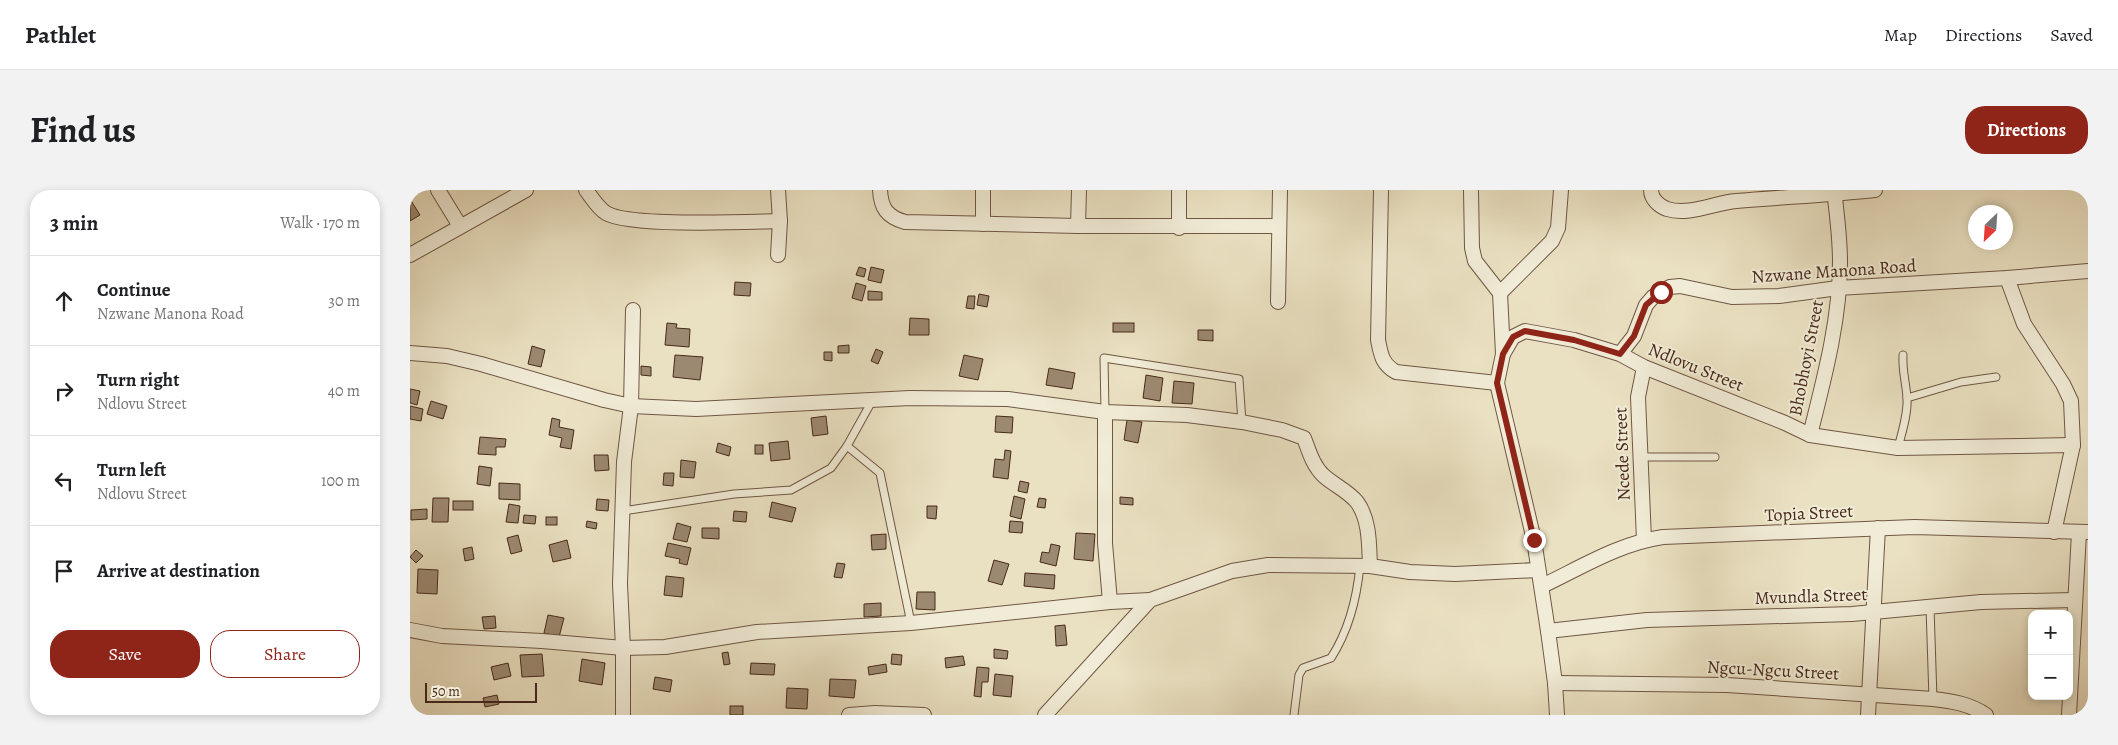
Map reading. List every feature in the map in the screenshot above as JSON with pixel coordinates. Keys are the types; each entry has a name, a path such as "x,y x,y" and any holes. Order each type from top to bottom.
{"street":[{"path":"438,190 460,226"},
{"path":"410,255 526,190"},
{"path":"586,190 602,209 620,219 728,222 780,221"},
{"path":"778,190 780,221 778,255"},
{"path":"880,190 883,209 895,219 905,222 1179,228 1279,226"},
{"path":"983,190 983,224"},
{"path":"1078,226 1079,190"},
{"path":"1179,190 1179,228"},
{"path":"1278,302 1280,190"},
{"path":"1381,190 1378,340 1381,358 1387,367 1396,372 1497,383"},
{"path":"1471,190 1472,248 1475,261 1500,293 1503,354"},
{"path":"1500,293 1552,241 1558,228 1561,190"},
{"path":"1651,190 1651,196 1658,204 1668,209 1686,211 1734,196 1875,190"},
{"name":"Bhobhoyi Street","path":"1810,434 1828,364 1838,288 1840,262 1834,192"},
{"name":"Nzwane Manona Road","path":"1620,354 1634,336 1646,305 1654,297 1670,287 1680,286 1732,297 1779,296 1838,288 2088,271"},
{"path":"2007,278 2024,324 2063,384 2071,401 2073,445 2054,532"},
{"path":"623,715 623,648 620,584 624,462 631,406 633,310"},
{"name":"Ndlovu Street","path":"1557,715 1555,683 1534,540 1497,383 1503,354 1513,337 1525,331 1574,340 1620,354 1644,367 1785,422 1810,434 1898,448 2073,445"},
{"path":"410,353 447,356 481,364 604,400 631,406 696,410 873,400 1008,399 1105,412 1187,416 1242,422 1282,430 1304,438 1319,470 1357,502 1364,516 1367,531 1365,566"},
{"name":"Ncede Street","path":"1644,367 1638,397 1644,540"},
{"path":"1105,412 1105,543 1110,602"},
{"path":"1868,715 1878,528"},
{"name":"Topia Street","path":"1542,586 1644,540 1663,537 1747,535 1878,528 2083,532"},
{"path":"2069,715 2074,600 2083,532"},
{"path":"410,630 442,636 542,641 623,648 665,647 757,632 911,623 1110,602 1150,600 1196,583 1241,570 1268,565 1365,566 1410,572 1455,574 1537,570"},
{"path":"1045,715 1150,600"},
{"name":"Mvundla Street","path":"1548,631 1596,624 1647,620 1872,613 1981,602 2074,600"},
{"name":"Ngcu-Ngcu Street","path":"1555,683 1727,685 1933,699 1955,702 1978,710 1986,715"},
{"path":"849,715 875,713 924,715"}],"lane":[{"path":"1898,448 1907,398 1902,372 1903,355"},
{"path":"1105,412 1104,358 1239,379 1242,422"},
{"path":"1907,398 1961,382 1996,377"},
{"path":"623,511 734,494 791,490 831,468 847,446 873,400"},
{"path":"847,446 880,473 911,623"},
{"path":"1640,457 1715,457"},
{"path":"1294,715 1300,672 1306,666 1331,658 1344,634 1365,566"},
{"path":"1930,607 1933,699"}],"building":[{"path":"410,199 420,215 410,221"},
{"path":"859,267 866,269 864,277 856,275"},
{"path":"871,267 884,270 881,283 868,280"},
{"path":"735,282 751,283 750,296 734,295"},
{"path":"856,283 866,286 862,301 852,298"},
{"path":"868,291 882,292 882,300 868,300"},
{"path":"979,294 989,296 987,307 977,305"},
{"path":"968,296 975,296 974,309 966,308"},
{"path":"910,318 929,319 929,335 909,335"},
{"path":"667,323 677,324 676,328 690,329 689,347 665,345"},
{"path":"1113,323 1134,323 1134,332 1113,332"},
{"path":"1198,330 1213,330 1213,341 1198,340"},
{"path":"849,345 849,353 838,353 838,346"},
{"path":"532,346 545,350 541,367 528,364"},
{"path":"876,349 883,352 878,364 871,361"},
{"path":"824,352 832,352 832,361 824,360"},
{"path":"675,355 703,357 700,380 673,377"},
{"path":"964,355 983,359 978,380 959,376"},
{"path":"641,366 651,367 651,376 641,375"},
{"path":"1049,368 1075,373 1072,389 1046,385"},
{"path":"1146,375 1163,378 1160,401 1143,398"},
{"path":"1174,381 1194,383 1192,404 1172,403"},
{"path":"410,389 420,391 417,405 410,403"},
{"path":"431,401 447,406 443,419 427,414"},
{"path":"410,406 423,409 421,421 410,419"},
{"path":"826,416 828,434 813,436 811,418"},
{"path":"996,416 1013,417 1012,433 995,432"},
{"path":"552,418 560,420 559,427 574,430 571,449 560,447 562,438 549,435"},
{"path":"1127,420 1142,422 1138,443 1124,440"},
{"path":"480,437 506,439 505,447 496,447 496,455 478,454"},
{"path":"788,441 790,459 771,461 769,443"},
{"path":"718,443 731,447 729,456 716,452"},
{"path":"755,445 763,445 763,454 755,454"},
{"path":"1005,450 1011,451 1008,479 993,477 995,459 1004,460"},
{"path":"594,455 608,455 609,470 595,471"},
{"path":"681,460 696,462 694,478 680,477"},
{"path":"479,466 492,468 490,486 477,484"},
{"path":"664,473 674,473 673,486 663,485"},
{"path":"1020,481 1029,483 1027,493 1018,491"},
{"path":"499,483 520,484 520,500 499,499"},
{"path":"1014,496 1025,499 1021,519 1010,516"},
{"path":"1120,497 1133,498 1133,505 1120,504"},
{"path":"433,498 449,498 448,522 432,522"},
{"path":"1039,498 1046,499 1045,508 1037,507"},
{"path":"597,499 609,500 608,511 596,510"},
{"path":"453,501 473,501 473,510 453,510"},
{"path":"772,502 796,508 792,522 769,517"},
{"path":"509,504 520,506 518,523 506,522"},
{"path":"927,506 937,506 936,519 927,518"},
{"path":"427,509 427,519 411,520 411,510"},
{"path":"734,511 747,512 746,522 733,521"},
{"path":"524,515 536,516 535,524 523,523"},
{"path":"546,517 557,517 557,525 546,525"},
{"path":"587,521 597,523 596,529 586,527"},
{"path":"1010,521 1023,522 1022,533 1009,532"},
{"path":"677,523 691,527 687,542 673,539"},
{"path":"702,528 719,528 719,539 702,538"},
{"path":"1076,533 1095,534 1093,561 1074,559"},
{"path":"886,534 886,549 872,550 871,535"},
{"path":"518,535 522,551 511,554 507,538"},
{"path":"567,540 571,558 553,562 549,545"},
{"path":"668,543 691,548 687,565 679,563 680,559 665,556"},
{"path":"1051,544 1060,546 1056,566 1040,562 1042,552 1049,553"},
{"path":"472,547 474,559 465,561 463,549"},
{"path":"416,550 423,556 416,563 410,557"},
{"path":"994,560 1009,564 1002,585 988,581"},
{"path":"837,563 845,564 842,578 834,577"},
{"path":"418,569 438,570 437,594 417,593"},
{"path":"1025,573 1055,575 1054,589 1024,586"},
{"path":"666,576 684,578 682,597 664,595"},
{"path":"917,592 935,592 935,610 916,609"},
{"path":"881,603 881,616 864,617 864,604"},
{"path":"548,615 564,618 559,637 544,633"},
{"path":"495,616 496,628 484,629 482,617"},
{"path":"1065,625 1067,645 1056,646 1055,626"},
{"path":"994,649 1008,651 1007,659 994,658"},
{"path":"728,652 730,664 724,665 722,653"},
{"path":"542,654 544,676 522,677 520,655"},
{"path":"892,654 902,655 901,665 891,664"},
{"path":"963,656 965,665 946,668 945,658"},
{"path":"582,659 605,663 602,685 579,681"},
{"path":"508,663 511,676 494,680 491,667"},
{"path":"751,663 775,664 774,675 750,674"},
{"path":"886,664 887,672 869,675 868,667"},
{"path":"977,667 989,668 988,682 982,682 981,697 974,696"},
{"path":"995,674 1013,676 1011,697 993,695"},
{"path":"655,677 672,680 670,692 653,689"},
{"path":"830,679 856,680 854,698 829,696"},
{"path":"787,688 808,689 807,709 786,708"},
{"path":"497,695 499,704 485,707 483,698"},
{"path":"730,706 743,706 743,715 730,715"}],"route":[{"path":"1534,540 1497,383 1503,354 1513,337 1525,331 1574,340 1620,354 1634,336 1646,305 1661,292"}]}
